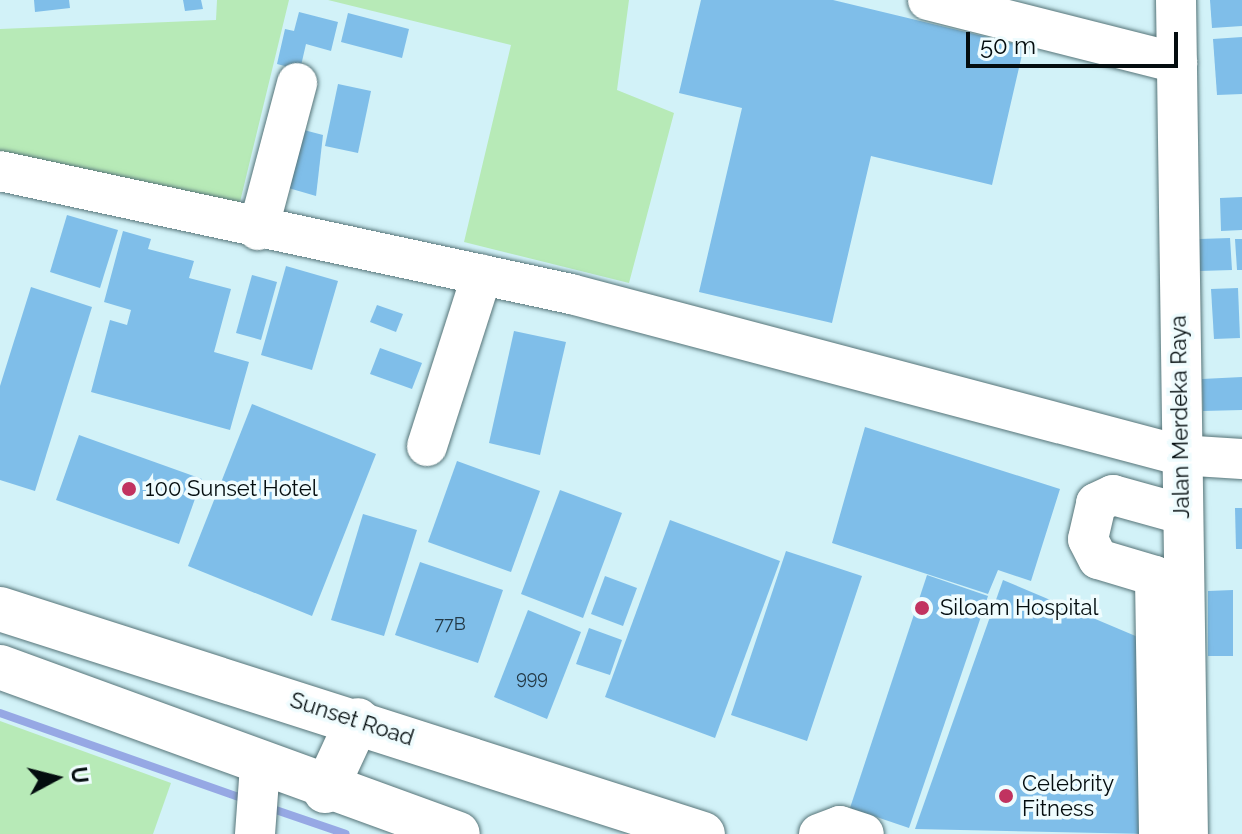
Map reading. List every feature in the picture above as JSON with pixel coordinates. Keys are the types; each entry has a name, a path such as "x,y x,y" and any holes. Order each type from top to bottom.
{"highway":[{"name":"Sunset Road","path":"0,609 358,720 703,834"},
{"path":"0,667 325,791 458,834"},
{"path":"325,791 358,720"}],"street":[{"path":"928,0 1177,63"},
{"name":"Jalan Merdeka Raya","path":"1176,0 1179,455 1188,834"},
{"path":"258,230 297,83"},
{"path":"0,171 258,230 482,275 1179,455 1242,459"},
{"path":"427,446 482,275"},
{"path":"1159,834 1155,576 1098,559 1088,539 1096,503 1113,495 1181,514"},
{"path":"255,834 260,766"},
{"path":"819,834 840,826 864,834"}],"green space":[{"path":"217,0 289,0 239,206 0,153 0,29 216,20"},
{"path":"328,0 629,0 617,90 674,113 629,283 464,242 511,45"},
{"path":"0,721 171,783 153,834 0,834"}],"building":[{"path":"34,0 69,0 70,8 35,12"},
{"path":"183,0 201,0 203,9 185,11"},
{"path":"701,0 833,0 1024,46 992,185 871,156 832,323 699,292 742,108 679,93"},
{"path":"1210,0 1242,0 1242,26 1212,28"},
{"path":"299,12 338,22 331,51 306,44 300,70 277,64 285,29 294,31"},
{"path":"348,13 409,29 402,58 341,42"},
{"path":"1242,37 1242,94 1217,95 1213,39"},
{"path":"338,84 371,91 358,153 325,146"},
{"path":"300,129 323,135 316,196 285,187"},
{"path":"1242,197 1242,230 1221,231 1220,198"},
{"path":"67,215 118,230 100,288 50,272"},
{"path":"123,231 151,239 148,249 194,261 189,278 231,289 214,352 249,362 230,430 91,392 110,320 127,325 131,310 104,302"},
{"path":"1230,238 1232,270 1200,271 1199,239"},
{"path":"1235,239 1242,239 1242,270 1237,270"},
{"path":"286,266 338,281 312,370 261,355"},
{"path":"252,275 277,282 261,340 236,333"},
{"path":"31,287 92,307 35,491 0,480 0,386"},
{"path":"1238,288 1240,338 1214,339 1211,289"},
{"path":"377,305 403,314 396,332 370,322"},
{"path":"514,331 566,342 540,455 489,443"},
{"path":"380,348 422,363 412,389 370,374"},
{"path":"1242,377 1242,410 1203,411 1202,379"},
{"path":"252,404 376,454 312,616 188,566"},
{"path":"865,427 1060,489 1031,581 998,570 988,594 832,543"},
{"name":"100 Sunset Hotel","path":"79,435 202,479 179,544 56,500"},
{"path":"457,461 540,491 511,572 428,542"},
{"path":"560,490 622,513 583,618 521,594"},
{"path":"1235,508 1242,508 1242,549 1236,549"},
{"path":"363,514 417,530 384,636 331,620"},
{"path":"670,520 780,561 715,738 605,697"},
{"path":"786,551 862,576 807,741 731,715"},
{"path":"420,562 503,590 478,663 395,635"},
{"path":"927,575 988,596 909,828 850,808"},
{"path":"605,576 637,588 623,626 591,614"},
{"path":"1003,580 1145,640 1150,834 915,829"},
{"path":"1233,590 1233,656 1208,656 1208,591"},
{"path":"528,610 581,632 547,719 494,697"},
{"path":"589,628 622,640 610,675 576,664"}],"waterway":[{"path":"0,713 247,800"},
{"path":"267,807 346,834"}],"place":[{"name":"100 Sunset Hotel","path":"129,489"},
{"name":"Siloam Hospital","path":"922,608"},
{"name":"Celebrity Fitness","path":"1006,796"}]}
